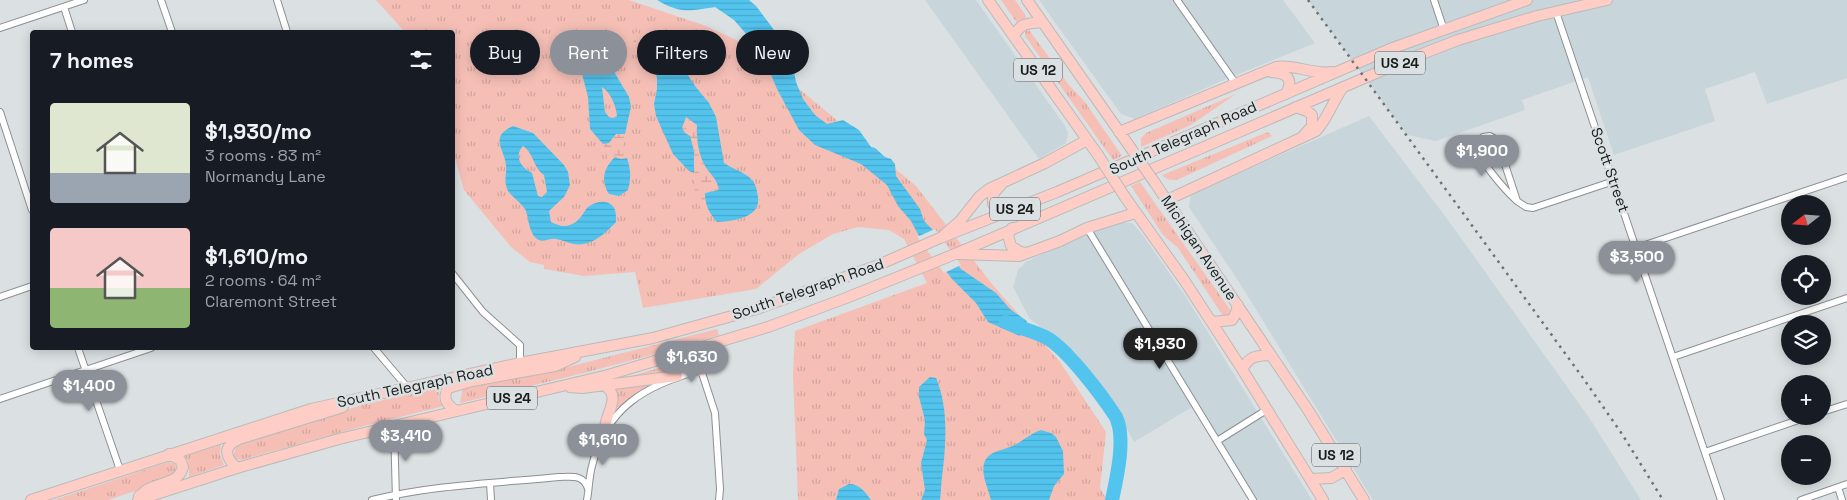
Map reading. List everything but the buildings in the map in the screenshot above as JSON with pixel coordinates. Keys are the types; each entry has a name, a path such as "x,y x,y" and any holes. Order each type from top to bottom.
{"main road":[{"name":"Michigan Avenue","path":"988,0 1098,155 1135,213 1212,322 1324,500"},
{"name":"Michigan Avenue","path":"1027,0 1238,305 1364,500"},
{"name":"South Telegraph Road","path":"31,500 303,411 520,363 653,338 757,309 876,266 940,238 1090,179 1390,50 1527,0"},
{"path":"1553,0 1556,12"},
{"path":"1575,8 1585,0"},
{"name":"South Telegraph Road","path":"138,500 339,438 608,375 706,347 846,298 955,254 1344,86 1458,40 1556,12 1607,0"},
{"path":"1014,37 1021,26 1042,22"},
{"path":"1119,132 1265,71 1282,66 1321,72 1340,71"},
{"path":"1265,71 1283,73 1287,76 1290,82 1286,94"},
{"path":"1167,200 1316,131 1344,86"},
{"path":"1296,107 1312,115 1313,121 1310,131 1303,136"},
{"path":"940,238 954,224 960,221 980,197 989,190 1087,140"},
{"path":"1002,184 993,194 993,204 998,210 1010,211"},
{"path":"955,254 1008,257 1028,253 1087,228 1135,213"},
{"path":"1012,228 1008,235 1011,246 1020,252 1028,253"},
{"path":"1212,322 1232,320 1238,305"},
{"path":"701,370 706,347"},
{"path":"457,411 448,404 446,399 445,394 448,388 472,381 555,366 592,350"},
{"path":"1242,368 1253,357 1271,355"},
{"path":"561,386 582,388 606,386 677,376"},
{"path":"605,429 606,420 614,400 612,392 606,386"},
{"path":"237,468 230,462 228,456 227,450 230,444 239,439 344,407 364,397"},
{"path":"134,500 148,489 176,479 182,474 184,467 180,460 169,454"},
{"path":"1311,480 1331,478 1346,470"}],"street":[{"path":"0,28 84,0"},
{"path":"161,0 171,30"},
{"path":"277,0 286,30"},
{"path":"1177,0 1236,84"},
{"path":"1434,0 1444,30"},
{"path":"64,7 71,30"},
{"name":"Scott Street","path":"1556,12 1722,500"},
{"path":"0,112 30,204"},
{"path":"1517,201 1497,140 1490,136 1482,137 1477,143 1478,152 1508,193 1522,206 1533,208 1614,181"},
{"path":"1636,248 1847,177"},
{"path":"1087,228 1216,441 1254,500"},
{"path":"455,277 483,312 520,345 520,363"},
{"path":"0,297 30,287"},
{"path":"1673,357 1847,298"},
{"path":"79,350 120,470"},
{"path":"0,399 145,350"},
{"path":"376,350 407,387"},
{"path":"588,496 592,466 605,429 614,416 635,398 677,376 701,370 715,413 720,500"},
{"path":"1831,409 1847,404"},
{"path":"1216,441 1268,409"},
{"path":"1705,452 1784,425"},
{"path":"394,426 396,497"},
{"path":"372,500 458,486 575,476 584,480 588,496"},
{"path":"490,483 491,500"},
{"path":"1801,500 1847,484"},
{"path":"1838,487 1842,500"}],"shaded area":[{"path":"925,0 976,0 1065,126 1068,133 1066,143 1039,159"},
{"path":"1039,0 1283,0 1315,43 1135,119 1121,114"},
{"path":"1308,0 1847,0 1847,78 1767,104 1755,72 1705,89 1715,121 1614,155 1588,77 1522,100 1525,110 1436,141 1407,135"},
{"path":"1369,116 1451,224 1590,419 1641,500 1373,500 1241,285 1189,207 1191,194"},
{"path":"1119,223 1132,223 1142,234 1186,297 1312,500 1249,500 1192,407 1134,442 1110,399 1076,353 1030,319 1013,287 1018,270 1026,262 1085,233"}],"green space":[{"path":"376,0 629,0 715,30 637,30 637,75 726,75 726,35 736,40 736,75 782,75 916,186 992,284 1060,362 1106,432 1100,488 1107,500 798,500 793,375 795,331 927,283 904,239 889,230 858,227 833,234 799,254 756,289 643,308 635,272 584,276 544,269 544,265 530,262 511,247 464,190 455,158 455,30 403,30"},
{"path":"1001,0 1015,0 1026,18 1017,23"},
{"path":"1027,30 1030,31 1068,84 1085,102 1122,156 1113,160 1025,36"},
{"path":"637,32 637,56 634,45 634,34"},
{"path":"1236,94 1191,125 1141,147 1141,138 1146,133"},
{"path":"686,117 697,125 700,154 707,169 716,180 719,190 708,192 705,201 710,214 695,200 694,151 690,140 682,128"},
{"path":"1268,132 1272,136 1179,179 1170,180 1162,175"},
{"path":"616,134 625,134 626,139 623,143 627,158 615,157 609,162 603,144 609,143"},
{"path":"1140,182 1231,311 1231,314 1227,317 1223,316 1178,248 1163,235 1131,186"},
{"path":"717,329 719,335 687,345 460,403 463,386 560,369"},
{"path":"690,359 694,363 683,372 628,380 624,378"},
{"path":"653,384 621,407 617,407 615,389 617,387"},
{"path":"440,387 438,397 442,406 440,407 241,460 233,456 236,448 241,443 365,404"},
{"path":"221,444 220,455 224,465 189,477 189,466 185,456"},
{"path":"168,462 176,464 175,472 165,481 108,500 54,500"}],"water":[{"path":"657,0 749,0 756,6 774,30 743,30 734,20 715,7 685,10 673,8"},
{"path":"582,75 616,75 629,97 631,107 625,134 616,134 609,143 603,144 590,129 588,97","holes":["602,87 610,95 617,116 613,118 609,117 605,112"]},
{"path":"656,75 688,75 709,103 716,117 724,163 742,172 753,181 756,187 758,204 751,214 731,221 717,222 712,215 708,209 705,193 719,190 716,181 707,169 700,154 697,125 686,117 682,128 690,136 694,151 694,173 689,171 673,154 656,116 654,104"},
{"path":"771,75 795,75 803,99 815,115 827,124 843,120 859,130 871,147 891,159 895,164 896,176 920,209 924,221 933,230 961,269 996,293 1010,309 1027,321 1020,336 988,322 976,303 952,279 919,236 911,221 898,206 887,185 861,164 815,145 799,130"},
{"path":"513,126 533,133 564,165 568,172 570,185 564,197 549,211 551,222 562,226 571,225 590,206 598,202 606,202 613,206 616,222 603,235 586,243 574,244 556,239 542,241 537,239 531,230 526,211 510,194 505,181 506,165 500,139 506,130","holes":["523,146 527,149 540,172 544,175 547,192 542,197 538,196 532,173 520,162 520,150"]},
{"path":"615,157 627,158 630,170 628,190 619,196 609,194 604,179 608,165"},
{"path":"930,377 936,378 945,414 945,452 940,500 921,500 925,490 921,463 927,440 924,434 925,420 919,397 919,387"},
{"path":"1041,430 1051,433 1056,437 1063,451 1064,474 1054,486 1049,500 991,500 983,467 985,461 995,452 1014,445"},
{"path":"849,484 859,487 871,500 836,500 839,489"}],"pier":[{"path":"935,229 961,265 944,273 917,237"}],"waterway":[{"path":"1006,322 1054,342 1084,373 1116,417 1119,426 1120,446 1112,500"}],"railway":[{"path":"1308,0 1583,378 1622,434 1663,500"}]}
